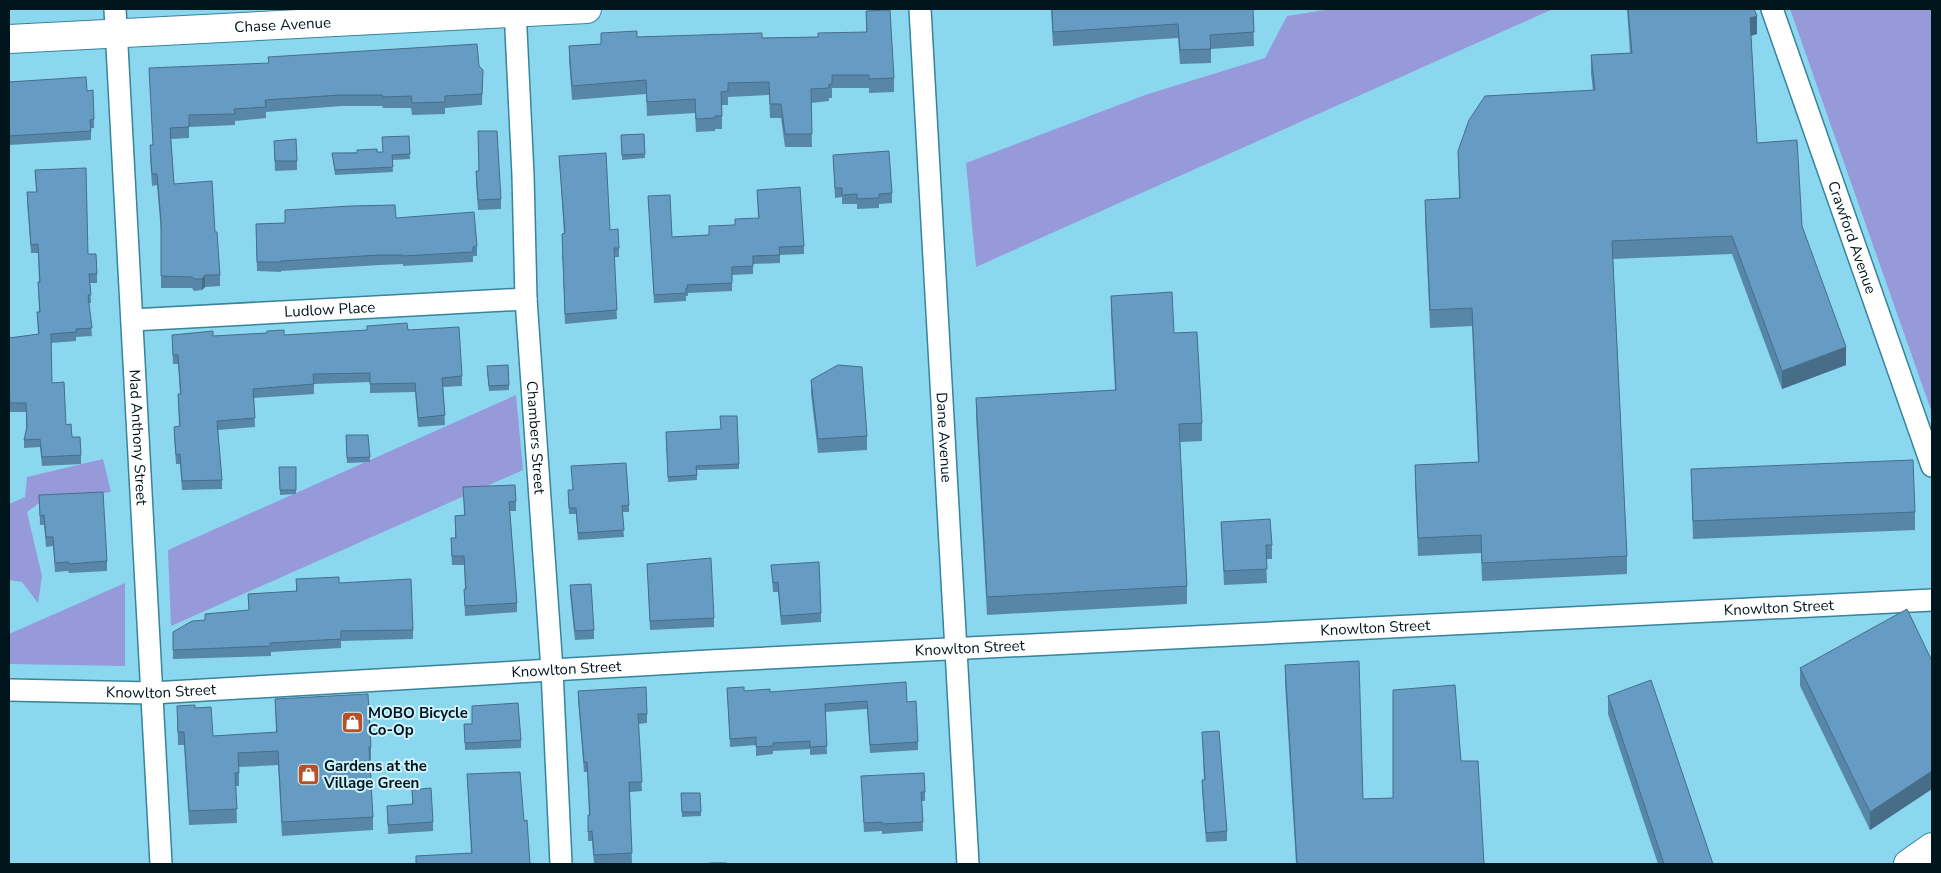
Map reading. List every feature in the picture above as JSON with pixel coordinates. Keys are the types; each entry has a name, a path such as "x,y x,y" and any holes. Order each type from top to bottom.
{"street":[{"name":"Chase Avenue","path":"9,39 116,21 587,9"},
{"name":"Dane Avenue","path":"920,9 968,864"},
{"name":"Crawford Avenue","path":"1772,9 1932,466"},
{"name":"Chambers Street","path":"515,11 523,175 526,299 552,670 562,864"},
{"name":"Mad Anthony Street","path":"116,21 161,864"},
{"name":"Ludlow Place","path":"132,320 526,299"},
{"name":"Knowlton Street","path":"9,690 152,693 1211,635 1932,600"},
{"path":"1908,864 1932,847"}],"shaded area":[{"path":"1331,9 1553,9 976,267 966,163 1145,95 1265,58 1287,16"},
{"path":"1790,9 1932,9 1932,413"},
{"path":"516,395 523,470 171,626 168,550"},
{"path":"103,459 111,492 42,501 27,512 42,576 38,603 22,582 9,580 9,504 25,497 27,477"},
{"path":"125,583 125,666 9,664 9,634"}],"building":[{"path":"1052,9 1253,9 1254,32 1210,35 1211,49 1180,50 1178,24 1053,32"},
{"path":"1628,9 1754,9 1757,16 1750,18 1757,143 1797,140 1802,226 1846,347 1782,371 1732,236 1612,241 1627,556 1482,563 1481,535 1418,538 1415,465 1479,462 1472,308 1430,310 1425,200 1460,198 1458,151 1469,120 1485,96 1595,90 1591,55 1632,53"},
{"path":"890,10 894,78 869,79 869,75 832,75 832,84 829,84 829,88 811,89 812,134 785,134 781,104 770,104 769,82 728,83 728,91 721,92 722,116 696,119 695,99 647,102 646,80 572,86 569,46 601,44 601,33 637,31 637,37 762,33 762,38 818,37 818,33 867,32 866,11"},
{"path":"477,44 479,66 483,70 482,94 445,96 445,102 412,103 411,96 383,97 382,95 341,95 265,100 266,107 234,109 235,114 189,115 189,127 170,128 174,184 212,181 220,275 205,275 202,279 161,276 161,221 157,174 152,174 150,145 153,145 149,68 269,63 268,57"},
{"path":"86,77 87,91 93,90 94,119 90,120 91,131 9,136 9,82"},
{"path":"478,131 497,131 501,199 478,200 476,171 479,171"},
{"path":"644,134 645,154 622,155 621,135"},
{"path":"409,136 410,154 392,155 393,167 335,170 332,153 357,153 357,150 377,149 377,152 383,152 382,137"},
{"path":"296,139 297,161 275,161 274,141"},
{"path":"889,151 892,193 879,194 879,198 857,199 857,194 842,195 842,188 835,188 833,155"},
{"path":"606,153 610,230 618,229 619,248 614,248 617,310 565,314 562,234 565,233 559,156"},
{"path":"86,168 88,254 96,254 97,274 89,274 91,295 88,295 92,328 76,329 76,332 51,334 52,383 64,382 66,425 71,424 72,437 80,437 81,455 42,457 40,439 24,440 27,427 26,403 10,403 9,392 9,338 39,334 37,312 40,312 38,244 31,245 27,192 37,192 35,170"},
{"path":"800,187 804,246 779,247 780,255 753,256 753,266 732,267 732,283 687,285 686,293 654,295 648,196 670,195 672,237 709,235 709,226 735,225 735,219 759,218 757,190"},
{"path":"395,205 396,218 474,212 477,246 473,247 473,252 257,262 256,224 285,223 285,210"},
{"path":"1172,292 1174,333 1197,332 1202,423 1179,424 1187,586 987,597 976,398 1116,390 1111,296"},
{"path":"407,323 408,330 459,327 462,376 442,378 445,415 418,418 415,383 370,384 370,373 313,374 314,384 253,389 255,418 217,421 222,480 182,481 180,454 176,455 174,427 180,426 178,394 181,394 178,355 173,355 172,335 213,331 213,336 267,333 267,331 284,330 284,335 367,330 367,326"},
{"path":"508,365 509,385 489,386 487,366"},
{"path":"838,365 862,367 867,436 818,439 811,380"},
{"path":"720,416 737,416 739,464 696,466 697,475 668,477 666,432 721,429"},
{"path":"346,435 368,435 370,457 347,458"},
{"path":"1913,460 1915,512 1693,521 1691,469"},
{"path":"626,463 629,505 622,506 624,530 578,533 576,508 569,508 568,490 573,490 571,466"},
{"path":"279,467 296,467 296,490 280,490"},
{"path":"515,485 516,501 509,502 517,603 465,606 464,556 452,556 451,538 456,538 455,516 465,515 463,487"},
{"path":"103,492 107,561 69,564 68,562 55,563 53,537 46,537 44,515 40,516 39,495"},
{"path":"1270,519 1272,545 1266,545 1267,569 1224,571 1221,522"},
{"path":"711,558 714,618 650,621 647,564"},
{"path":"819,562 821,613 781,616 778,582 773,583 771,565"},
{"path":"339,577 339,583 411,579 413,630 341,631 341,639 270,643 271,646 173,650 173,632 192,621 205,620 205,614 249,610 248,594 297,591 296,579"},
{"path":"591,584 594,630 575,631 570,585"},
{"path":"1907,609 1932,661 1932,771 1870,812 1800,668"},
{"path":"1359,661 1363,799 1393,798 1393,690 1455,685 1461,761 1478,761 1484,864 1297,864 1285,665"},
{"path":"1651,680 1713,864 1664,864 1608,696"},
{"path":"906,682 907,702 916,701 918,742 870,745 867,701 825,704 827,746 810,747 810,741 773,743 773,746 756,747 756,737 730,739 727,688 744,687 744,691 770,689 770,692"},
{"path":"646,687 647,714 638,714 642,782 629,782 632,853 594,855 592,831 588,832 588,815 590,815 587,762 584,762 578,691"},
{"path":"368,694 373,817 282,822 278,751 238,753 239,773 235,773 237,809 189,811 184,732 178,732 177,706 195,705 195,708 211,707 213,736 277,732 275,699"},
{"path":"518,703 521,740 465,743 464,724 472,724 472,706"},
{"path":"1219,731 1227,831 1206,833 1202,780 1205,780 1202,732"},
{"path":"520,772 524,821 527,820 530,864 416,864 416,856 472,853 467,774"},
{"path":"924,773 925,792 921,792 923,822 864,823 861,776"},
{"path":"431,788 433,822 388,825 387,806 413,804 412,790"},
{"path":"681,793 700,793 701,812 682,812"},
{"path":"726,863 726,864 710,864"}],"place":[{"name":"MOBO Bicycle Co-Op","path":"352,722"},
{"name":"Gardens at the Village Green","path":"308,775"}]}
